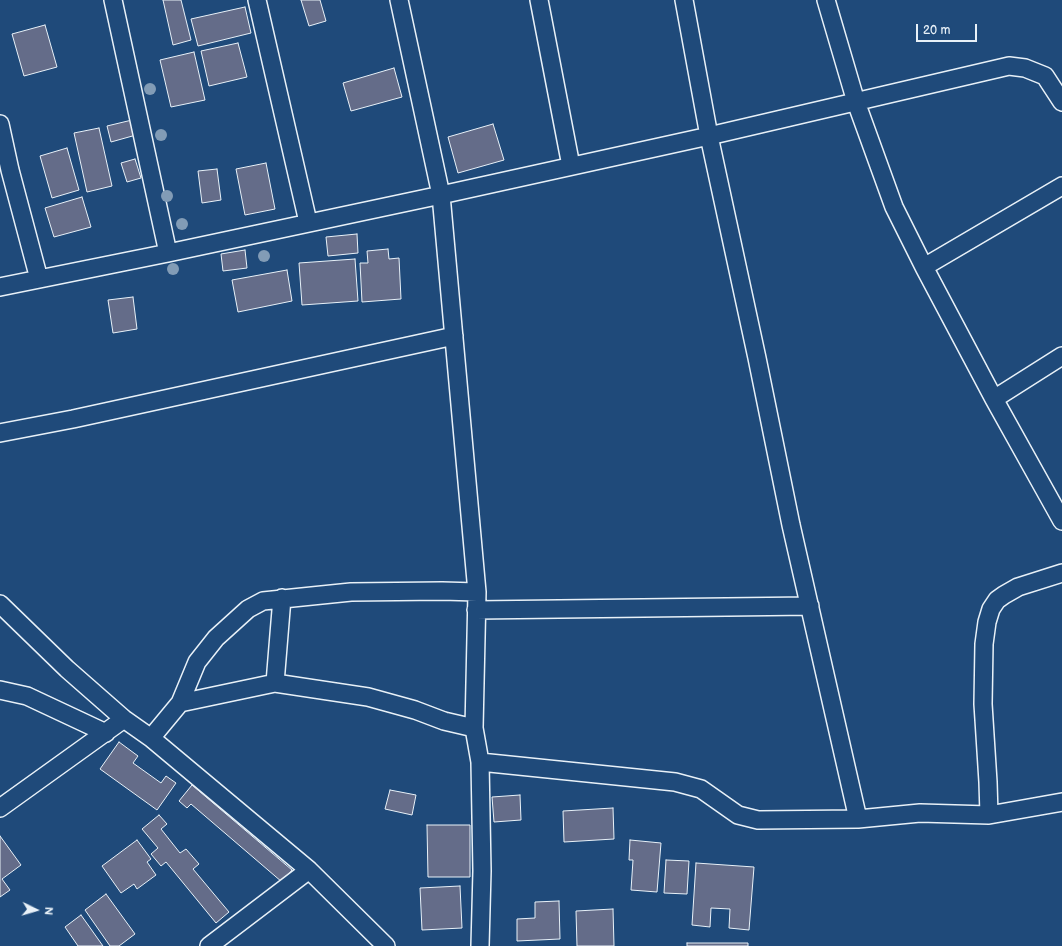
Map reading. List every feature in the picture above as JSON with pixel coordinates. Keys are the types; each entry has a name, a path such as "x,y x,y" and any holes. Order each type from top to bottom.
{"street":[{"path":"113,0 168,253"},
{"path":"257,0 308,222"},
{"path":"399,0 441,195 477,592 474,728 480,762 482,871 480,946"},
{"path":"539,0 571,166"},
{"path":"684,0 709,136 791,525 858,819"},
{"path":"826,0 856,102 894,207 994,399 1062,521"},
{"path":"0,287 441,195 709,136 1009,66 1025,68 1045,76 1062,102"},
{"path":"0,124 10,170 39,279"},
{"path":"924,267 1062,186"},
{"path":"0,433 73,419 454,336"},
{"path":"994,399 1062,356"},
{"path":"989,815 983,704 984,644 987,622 991,609 997,600 1004,594 1018,587 1062,573"},
{"path":"151,738 180,703 197,662 216,638 248,609 263,601 351,592 477,592"},
{"path":"275,683 282,598"},
{"path":"0,604 67,669 124,719 151,738 309,870 386,946"},
{"path":"476,610 810,606"},
{"path":"180,703 275,683 368,697 415,710 444,721 474,728"},
{"path":"0,690 27,696 106,733"},
{"path":"0,808 124,719"},
{"path":"480,762 675,782 701,789 738,815 758,820 858,819 920,813 989,815 1062,802"},
{"path":"209,946 309,870"}],"building":[{"path":"163,0 181,0 191,40 173,45"},
{"path":"301,0 320,0 326,21 309,26"},
{"path":"245,7 251,33 198,46 191,19"},
{"path":"45,25 57,67 24,76 12,34"},
{"path":"238,43 247,77 209,86 201,51"},
{"path":"194,52 205,100 171,107 160,60"},
{"path":"394,68 402,97 351,111 343,83"},
{"path":"132,120 136,135 111,142 107,126"},
{"path":"493,124 504,160 458,173 448,137"},
{"path":"99,128 112,186 87,192 74,133"},
{"path":"67,148 79,190 52,198 40,156"},
{"path":"135,159 141,178 127,182 121,163"},
{"path":"266,163 275,209 245,215 236,169"},
{"path":"217,169 221,200 202,203 198,171"},
{"path":"82,197 91,227 54,237 45,208"},
{"path":"357,234 358,253 328,256 326,237"},
{"path":"388,249 389,259 399,258 401,299 362,302 360,263 368,263 367,251"},
{"path":"245,250 247,268 223,271 221,254"},
{"path":"355,259 358,301 302,305 299,263"},
{"path":"287,270 292,301 238,312 232,280"},
{"path":"133,297 137,329 113,333 108,300"},
{"path":"119,742 138,756 133,763 161,783 166,776 176,783 157,810 100,769"},
{"path":"192,785 292,870 282,882 191,804 187,808 179,801"},
{"path":"390,790 416,795 412,815 385,809"},
{"path":"520,795 521,820 494,822 492,797"},
{"path":"613,808 614,839 564,842 563,811"},
{"path":"159,815 167,824 161,829 180,853 186,849 199,864 193,869 229,912 216,923 166,862 161,866 151,854 158,848 142,829"},
{"path":"427,825 470,825 470,877 428,877"},
{"path":"0,836 21,865 2,879 10,890 0,897"},
{"path":"137,840 151,859 147,862 156,875 137,889 134,884 121,893 102,866"},
{"path":"630,840 661,843 657,892 631,890 633,860 629,860"},
{"path":"666,860 689,861 687,894 664,893"},
{"path":"696,863 754,867 749,930 729,928 730,909 711,908 710,927 692,925"},
{"path":"460,886 462,928 422,930 420,888"},
{"path":"106,894 135,934 119,946 110,946 85,910"},
{"path":"559,901 560,939 517,941 517,919 535,918 535,902"},
{"path":"613,909 614,946 577,946 576,911"},
{"path":"81,915 103,946 78,946 65,927"},
{"path":"687,943 748,943 748,946 687,946"}]}
